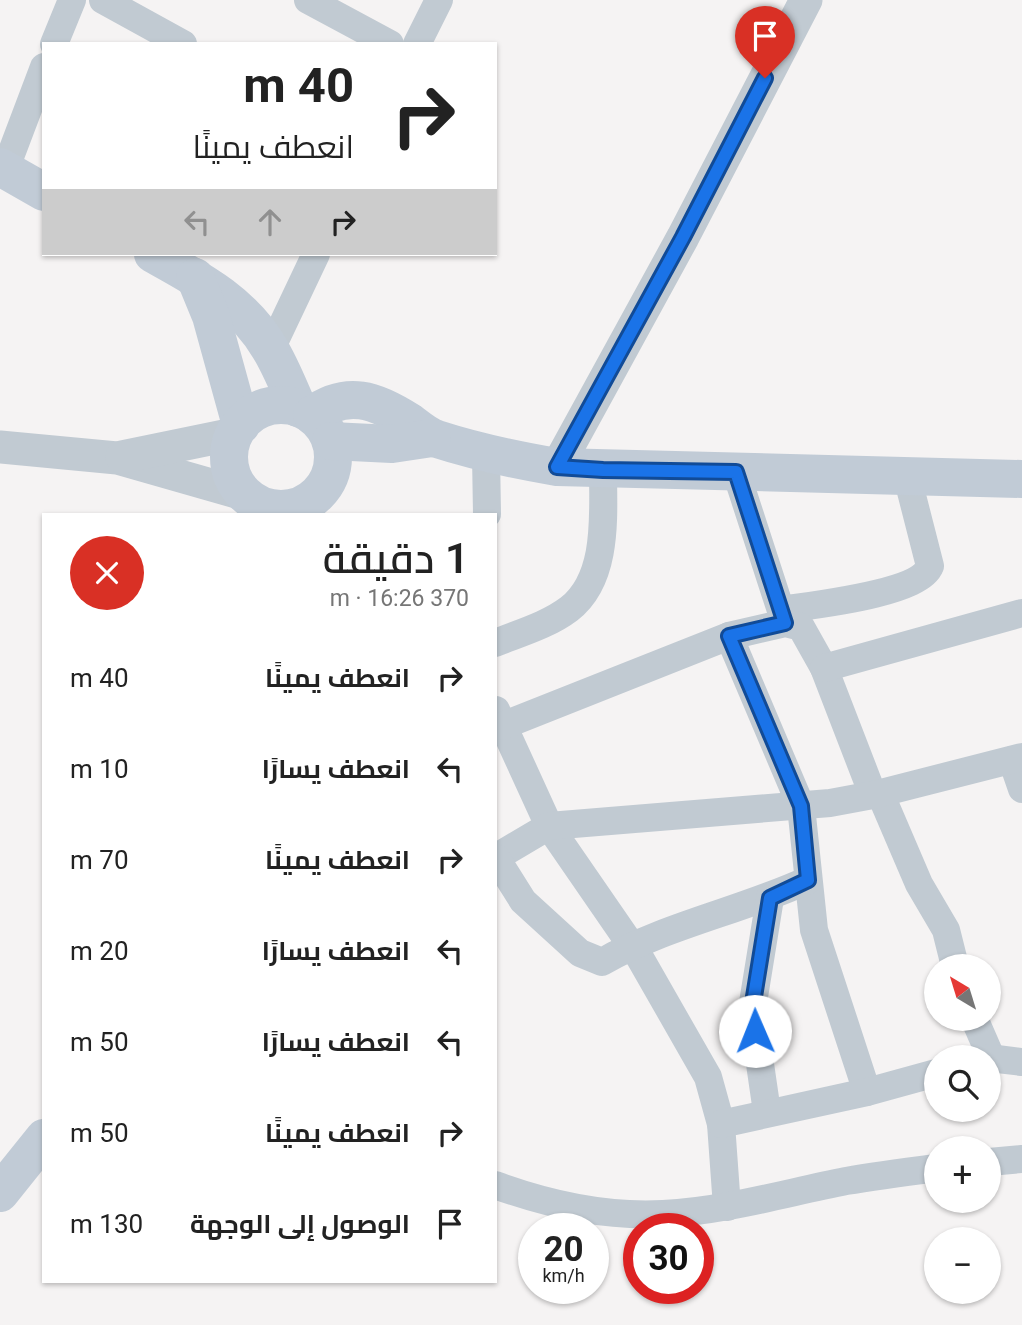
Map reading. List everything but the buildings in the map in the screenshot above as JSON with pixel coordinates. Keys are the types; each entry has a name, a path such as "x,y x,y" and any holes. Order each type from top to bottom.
{"main road":[{"path":"3,169 42,191"},
{"path":"157,256 195,277 240,310 271,349 318,434 339,513"},
{"path":"195,277 214,326 237,429"},
{"path":"318,434 283,405 267,407 253,414 237,429 229,449 229,465 234,481 254,504 275,510 294,508 310,501 324,489 318,434 326,405 340,400 377,403 432,438 486,455 557,467 1022,479"},
{"path":"0,1193 40,1147"}],"street":[{"path":"55,42 72,0"},
{"path":"103,0 179,42"},
{"path":"308,0 386,42"},
{"path":"418,42 439,0"},
{"path":"557,467 683,237 796,3"},
{"path":"3,169 42,72"},
{"path":"271,349 315,256"},
{"path":"117,458 237,429"},
{"path":"0,447 117,458 254,504"},
{"path":"486,455 487,513"},
{"path":"497,642 557,617 583,595 597,564 600,548 603,470"},
{"path":"736,472 783,616 801,627 824,668 876,794 919,884 946,930 952,954"},
{"path":"727,1207 721,1124 708,1077 632,945 549,826 499,717 783,616 885,592 917,581 927,574 930,566 907,476"},
{"path":"824,668 1022,613"},
{"path":"729,636 801,806 814,930 867,1091"},
{"path":"497,857 549,826 801,806 876,794 1017,759 1022,789"},
{"path":"497,860 523,901 580,953 601,962 632,945 770,898 808,880"},
{"path":"767,1112 752,1009 770,898"},
{"path":"1001,1059 1022,1062"},
{"path":"721,1124 924,1076"},
{"path":"1001,1161 1022,1159"},
{"path":"497,1186 576,1207 615,1213 662,1214 727,1207 848,1181 924,1170"}],"route":[{"path":"755,1031 752,1009 770,898 808,880 801,806 729,636 785,623 764,551 736,472 557,467 683,237 765,78"}]}
